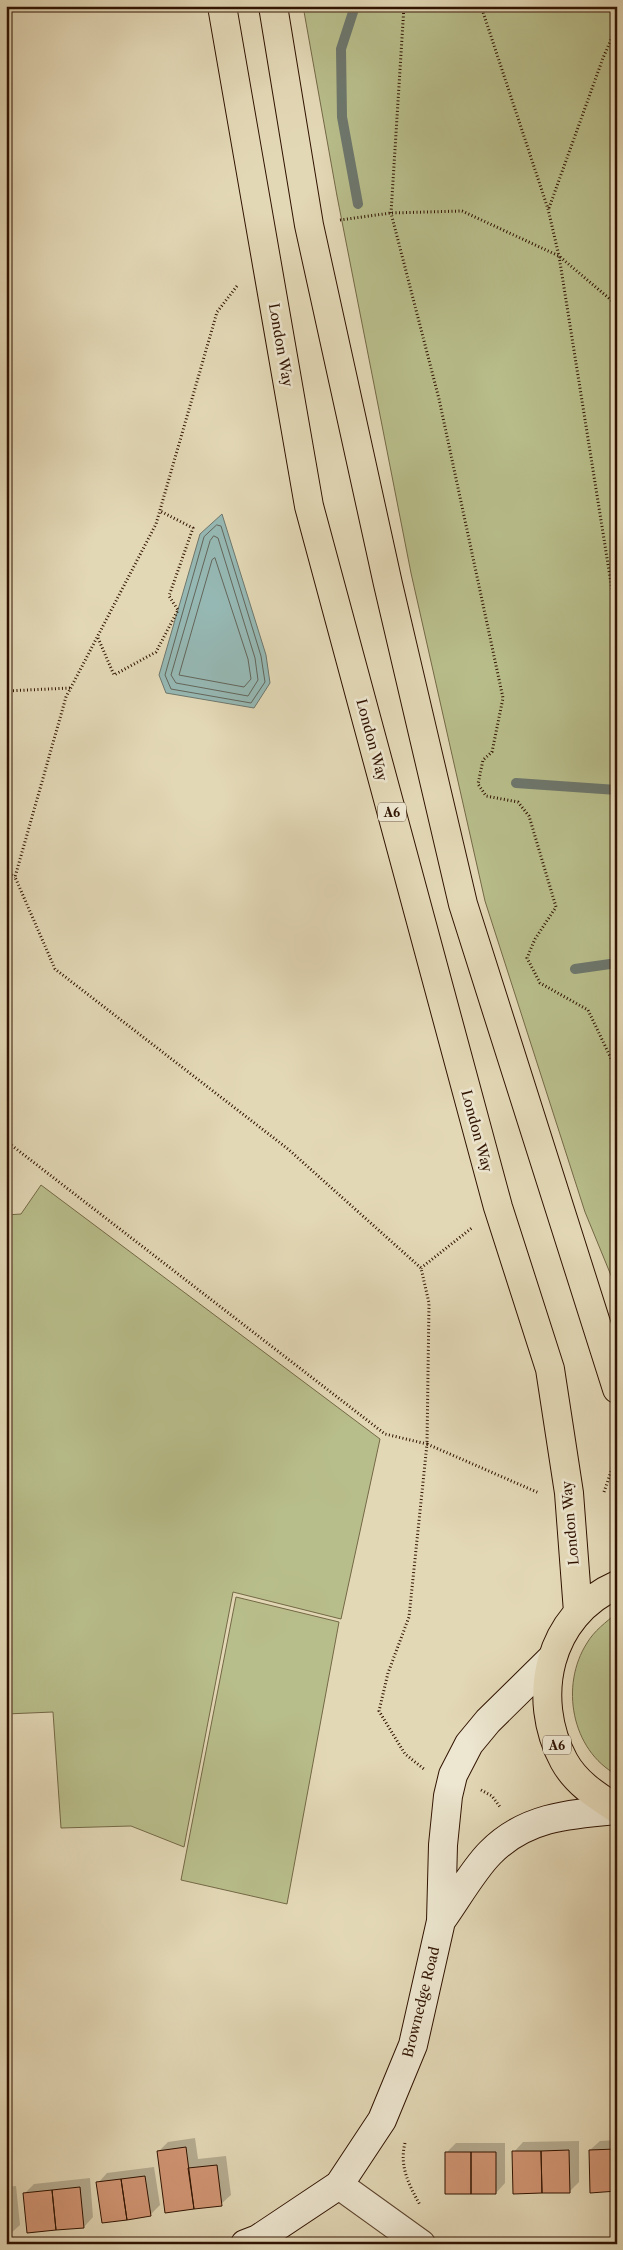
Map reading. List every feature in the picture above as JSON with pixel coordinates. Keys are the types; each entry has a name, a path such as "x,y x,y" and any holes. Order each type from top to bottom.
{"highway":[{"name":"London Way","path":"222,6 309,506 498,1207 550,1369 568,1493 578,1612"},
{"path":"273,6 309,225 388,584 463,904 617,1389"},
{"name":"A6","path":"617,1585 605,1590 578,1612 563,1634 552,1658 546,1694 550,1729 564,1762 587,1790 617,1810"}],"main road":[{"name":"Brownedge Road","path":"245,2244 258,2239 339,2185 382,2120 413,2045 441,1921 443,1845 448,1796 453,1774 469,1744 488,1720 552,1658"},
{"name":"Brownedge Road","path":"441,1921 489,1854 518,1830 565,1814 617,1810"},
{"path":"339,2185 421,2244"}],"path":[{"path":"404,6 391,213 440,399 503,698 492,752 484,760 478,784 486,796 518,802 529,816 556,906 535,938 527,958 540,983 588,1010 617,1071"},
{"path":"481,6 548,209 559,256 617,621"},
{"path":"548,209 603,58 617,26"},
{"path":"340,220 391,213 462,211 559,256 617,304"},
{"path":"15,878 66,697 156,524 217,312 237,286"},
{"path":"97,638 114,675 156,652 178,610 169,596 193,528 160,511"},
{"path":"6,691 71,688"},
{"path":"6,871 15,878 56,969 288,1149 421,1268 429,1303 427,1444 409,1617 388,1673 379,1711 404,1754 427,1771"},
{"path":"6,1141 385,1434 427,1444 544,1495"},
{"path":"421,1268 498,1207"},
{"path":"604,1492 615,1460"}],"green space":[{"path":"303,6 617,6 617,1290 585,1212 485,901 411,573 337,196"},
{"path":"41,1185 380,1439 341,1619 233,1592 184,1847 131,1826 61,1828 53,1712 6,1714 6,1215 21,1214"},
{"path":"236,1597 339,1622 287,1904 181,1880"},
{"path":"617,1613 617,1775 601,1764 589,1750 580,1733 572,1697 574,1678 579,1660 587,1643"}],"water":[{"path":"222,514 266,655 270,683 254,708 166,693 159,675 200,534"}],"building":[{"path":"186,2147 194,2209 165,2213 157,2151"},
{"path":"616,2149 617,2191 590,2193 589,2150"},
{"path":"569,2150 570,2193 542,2193 541,2151"},
{"path":"512,2151 541,2151 542,2193 513,2194"},
{"path":"445,2152 471,2152 471,2194 445,2194"},
{"path":"471,2152 496,2152 496,2194 471,2194"},
{"path":"217,2165 222,2206 194,2209 188,2168"},
{"path":"145,2176 151,2216 127,2220 121,2179"},
{"path":"121,2179 127,2220 102,2223 96,2182"},
{"path":"80,2187 84,2228 56,2230 52,2190"},
{"path":"52,2190 56,2230 27,2233 23,2193"},
{"path":"6,2195 11,2236 6,2236"}],"waterway":[{"path":"355,6 341,49 342,117 358,204"},
{"path":"516,783 617,790"},
{"path":"575,969 617,963"}]}
